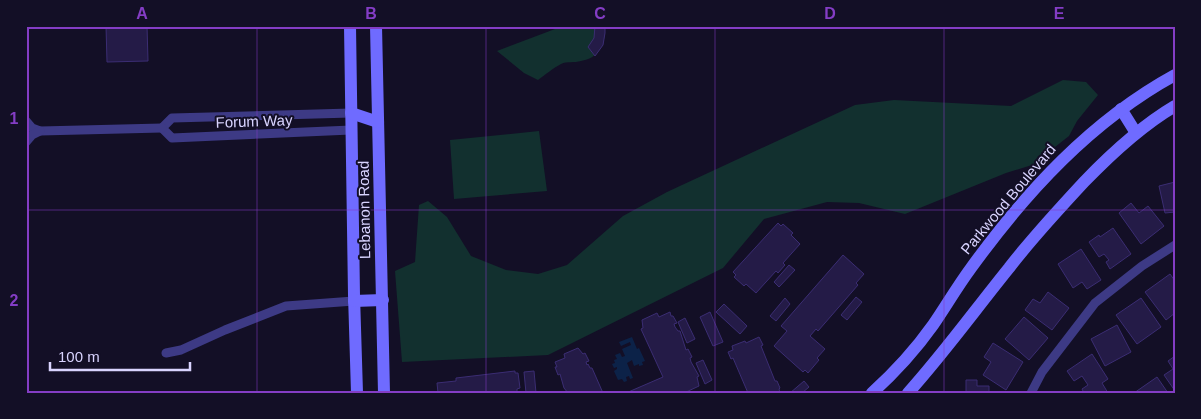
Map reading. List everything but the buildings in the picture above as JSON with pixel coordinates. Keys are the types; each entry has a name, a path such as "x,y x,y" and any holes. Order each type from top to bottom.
{"main road":[{"name":"Lebanon Road","path":"350,26 357,393"},
{"name":"Lebanon Road","path":"376,26 384,393"},
{"name":"Parkwood Boulevard","path":"874,392 932,326 960,283 1002,226 1069,152 1121,109 1175,74"},
{"path":"908,393 931,368 1010,266 1061,207 1102,163 1136,133 1175,106"},
{"path":"1121,109 1136,133"},
{"path":"351,113 378,122"},
{"path":"351,130 378,122"},
{"path":"354,301 382,300"}],"street":[{"name":"Forum Way","path":"40,131 162,128 172,118 351,113"},
{"path":"26,121 32,128 40,131"},
{"name":"Forum Way","path":"162,128 172,138 351,130"},
{"path":"26,142 32,134 40,131"},
{"path":"1031,393 1042,372 1095,303 1142,266 1175,245"},
{"path":"166,353 181,350 286,306 354,301"}],"green space":[{"path":"563,26 605,26 603,44 592,57 578,62 561,64 538,80 524,73 497,51"},
{"path":"1063,80 1086,82 1098,95 1077,121 1069,136 1032,165 1006,173 905,214 859,203 827,202 764,219 723,268 548,355 402,362 395,271 415,262 419,205 428,201 447,217 471,256 506,270 538,274 567,265 623,216 667,192 855,105 894,100 1011,106"},
{"path":"539,131 547,191 454,199 450,140"}],"water":[{"path":"632,337 645,361 642,362 643,365 639,366 639,364 634,366 632,360 627,363 633,378 626,377 627,381 624,382 622,379 618,380 614,371 617,367 614,368 612,364 617,359 615,355 620,353 622,357 625,356 622,349 631,345 630,342 621,346 619,342"}]}
